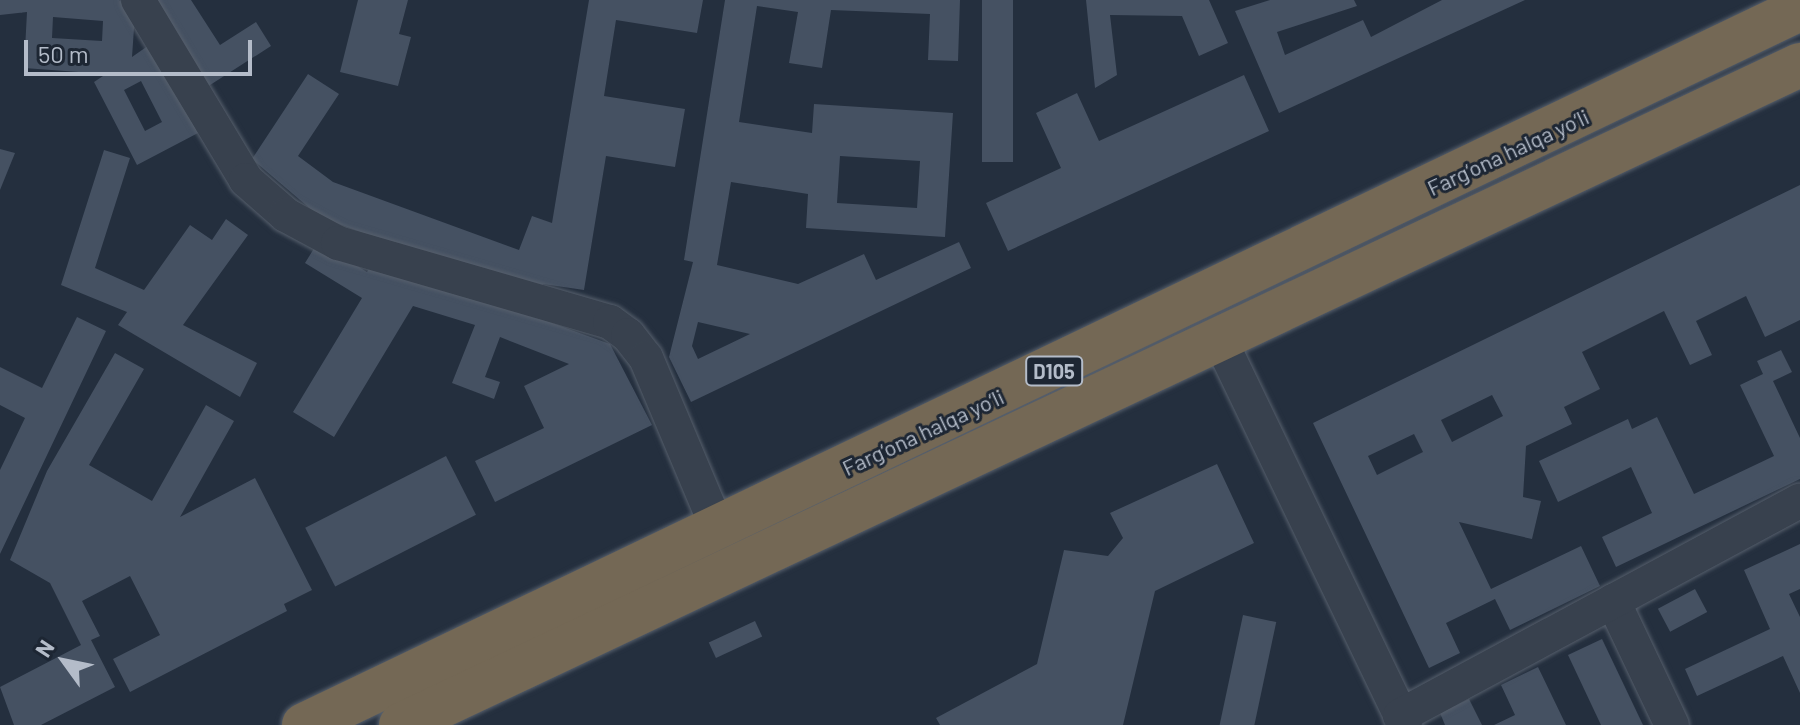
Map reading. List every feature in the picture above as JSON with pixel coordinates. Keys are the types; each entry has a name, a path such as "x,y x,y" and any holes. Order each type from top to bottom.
{"highway":[{"name":"Farg‘ona halqa yo‘li","path":"304,725 1800,9"},
{"name":"Farg‘ona halqa yo‘li","path":"401,725 1800,65"}],"street":[{"path":"138,0 246,180 286,215 338,243 610,322 628,335 646,358 718,529"},
{"path":"1219,338 1402,720 1613,601 1800,501"},
{"path":"1613,601 1672,725"}],"building":[{"path":"0,0 119,0 135,14 132,57 152,43 198,133 137,165 94,82 106,74 24,68 27,12 0,15","holes":["53,17 103,21 102,41 52,38","141,81 162,122 145,131 124,90"]},
{"path":"152,0 191,0 220,45 256,22 271,46 207,87"},
{"path":"358,0 408,0 399,34 411,37 398,86 340,72"},
{"path":"589,0 703,0 697,33 616,20 604,96 685,109 675,167 606,156 584,290 543,284 538,297 320,217 252,159 308,74 339,94 298,156 333,182 519,250 532,216 552,223"},
{"path":"725,0 960,0 958,61 928,60 930,14 831,10 822,68 789,63 798,12 757,6 739,122 812,133 814,104 953,113 945,237 806,228 808,194 731,182 717,265 798,284 864,254 876,280 959,242 971,268 691,402 669,357 693,262 684,260","holes":["840,156 920,161 917,208 837,203","698,322 750,334 698,359 692,346"]},
{"path":"982,0 1013,0 1013,162 982,162"},
{"path":"1086,0 1209,0 1228,43 1199,56 1182,16 1110,15 1117,75 1095,88"},
{"path":"1270,0 1354,0 1357,6 1277,32 1285,55 1363,20 1371,37 1442,0 1525,0 1279,113 1235,11"},
{"path":"1244,75 1269,131 1008,251 986,203 1061,168 1036,113 1077,93 1099,141"},
{"path":"0,149 15,153 0,190"},
{"path":"104,150 130,158 95,268 144,290 190,225 212,240 226,219 248,235 183,325 257,363 240,397 118,325 127,312 61,285"},
{"path":"1800,185 1800,320 1765,337 1746,296 1696,321 1712,355 1690,365 1664,311 1582,352 1600,389 1564,407 1572,424 1526,446 1523,497 1541,501 1532,539 1459,522 1491,589 1581,546 1600,586 1510,630 1495,599 1446,623 1460,653 1429,668 1313,423","holes":["1492,395 1503,416 1452,442 1441,420","1414,434 1423,452 1377,475 1368,456"]},
{"path":"318,242 367,272 375,259 610,344 652,425 495,502 475,461 544,428 524,386 569,364 500,337 485,377 500,382 494,399 452,383 475,325 413,306 334,437 293,412 362,298 305,263"},
{"path":"77,317 106,331 0,554 0,470 25,418 0,405 0,367 42,388"},
{"path":"1781,350 1792,372 1773,381 1800,438 1800,479 1616,567 1602,537 1652,513 1631,467 1558,502 1539,461 1628,419 1632,429 1657,417 1694,494 1774,456 1740,385 1763,374 1757,361"},
{"path":"115,353 144,369 89,465 152,501 206,405 234,421 180,517 255,478 312,590 284,604 287,611 130,692 113,659 160,635 130,576 82,601 100,636 91,640 115,687 41,725 14,725 0,687 81,645 50,583 10,560 47,471"},
{"path":"446,456 476,515 335,587 305,528"},
{"path":"1217,464 1254,543 1155,591 1123,725 940,725 936,718 1037,664 1064,550 1108,556 1123,538 1110,513"},
{"path":"1800,544 1800,589 1789,594 1800,617 1800,693 1783,656 1697,696 1685,669 1770,629 1744,570"},
{"path":"1695,589 1707,612 1670,632 1658,609"},
{"path":"1243,615 1276,622 1254,725 1220,725"},
{"path":"755,621 762,636 716,658 709,643"},
{"path":"1602,639 1643,725 1601,725 1568,655"},
{"path":"1538,667 1566,725 1494,725 1515,715 1501,685"},
{"path":"1469,699 1482,725 1445,725 1440,713"}]}
